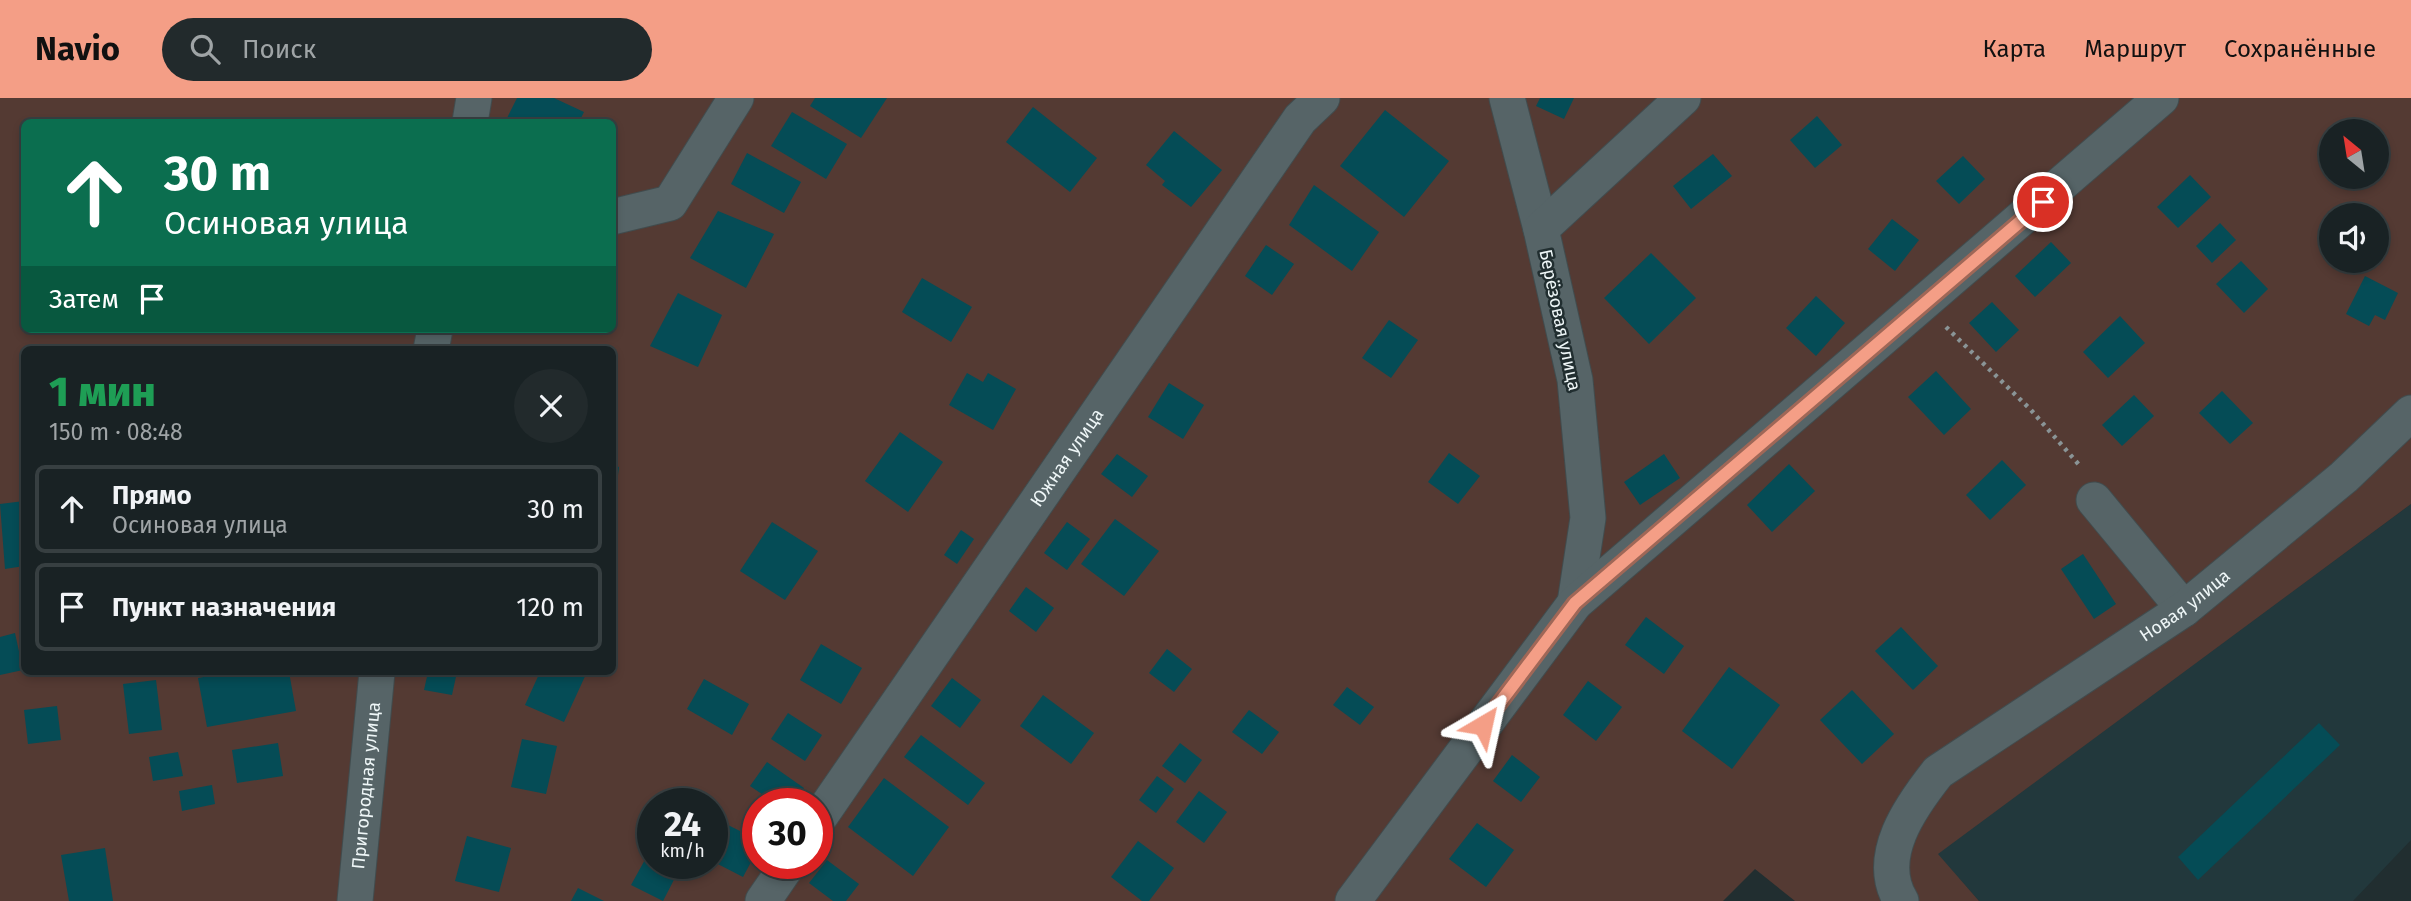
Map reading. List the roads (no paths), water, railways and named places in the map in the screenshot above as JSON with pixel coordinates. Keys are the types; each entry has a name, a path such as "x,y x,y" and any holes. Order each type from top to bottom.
{"street":[{"path":"470,119 474,98"},
{"path":"616,216 670,203 736,98"},
{"name":"Южная улица","path":"833,798 1300,119 1322,98"},
{"path":"1507,98 1541,229"},
{"name":"Берёзовая улица","path":"1575,603 1588,518 1577,394 1541,229 1684,98"},
{"path":"1353,901 1575,603 2161,98"},
{"name":"Новая улица","path":"1901,901 1895,891 1890,869 1898,837 1911,806 1938,772 2184,609 2344,477 2411,413"},
{"path":"2094,500 2184,609"},
{"name":"Пригородная улица","path":"355,901 377,675"},
{"path":"762,901 778,879"}]}
